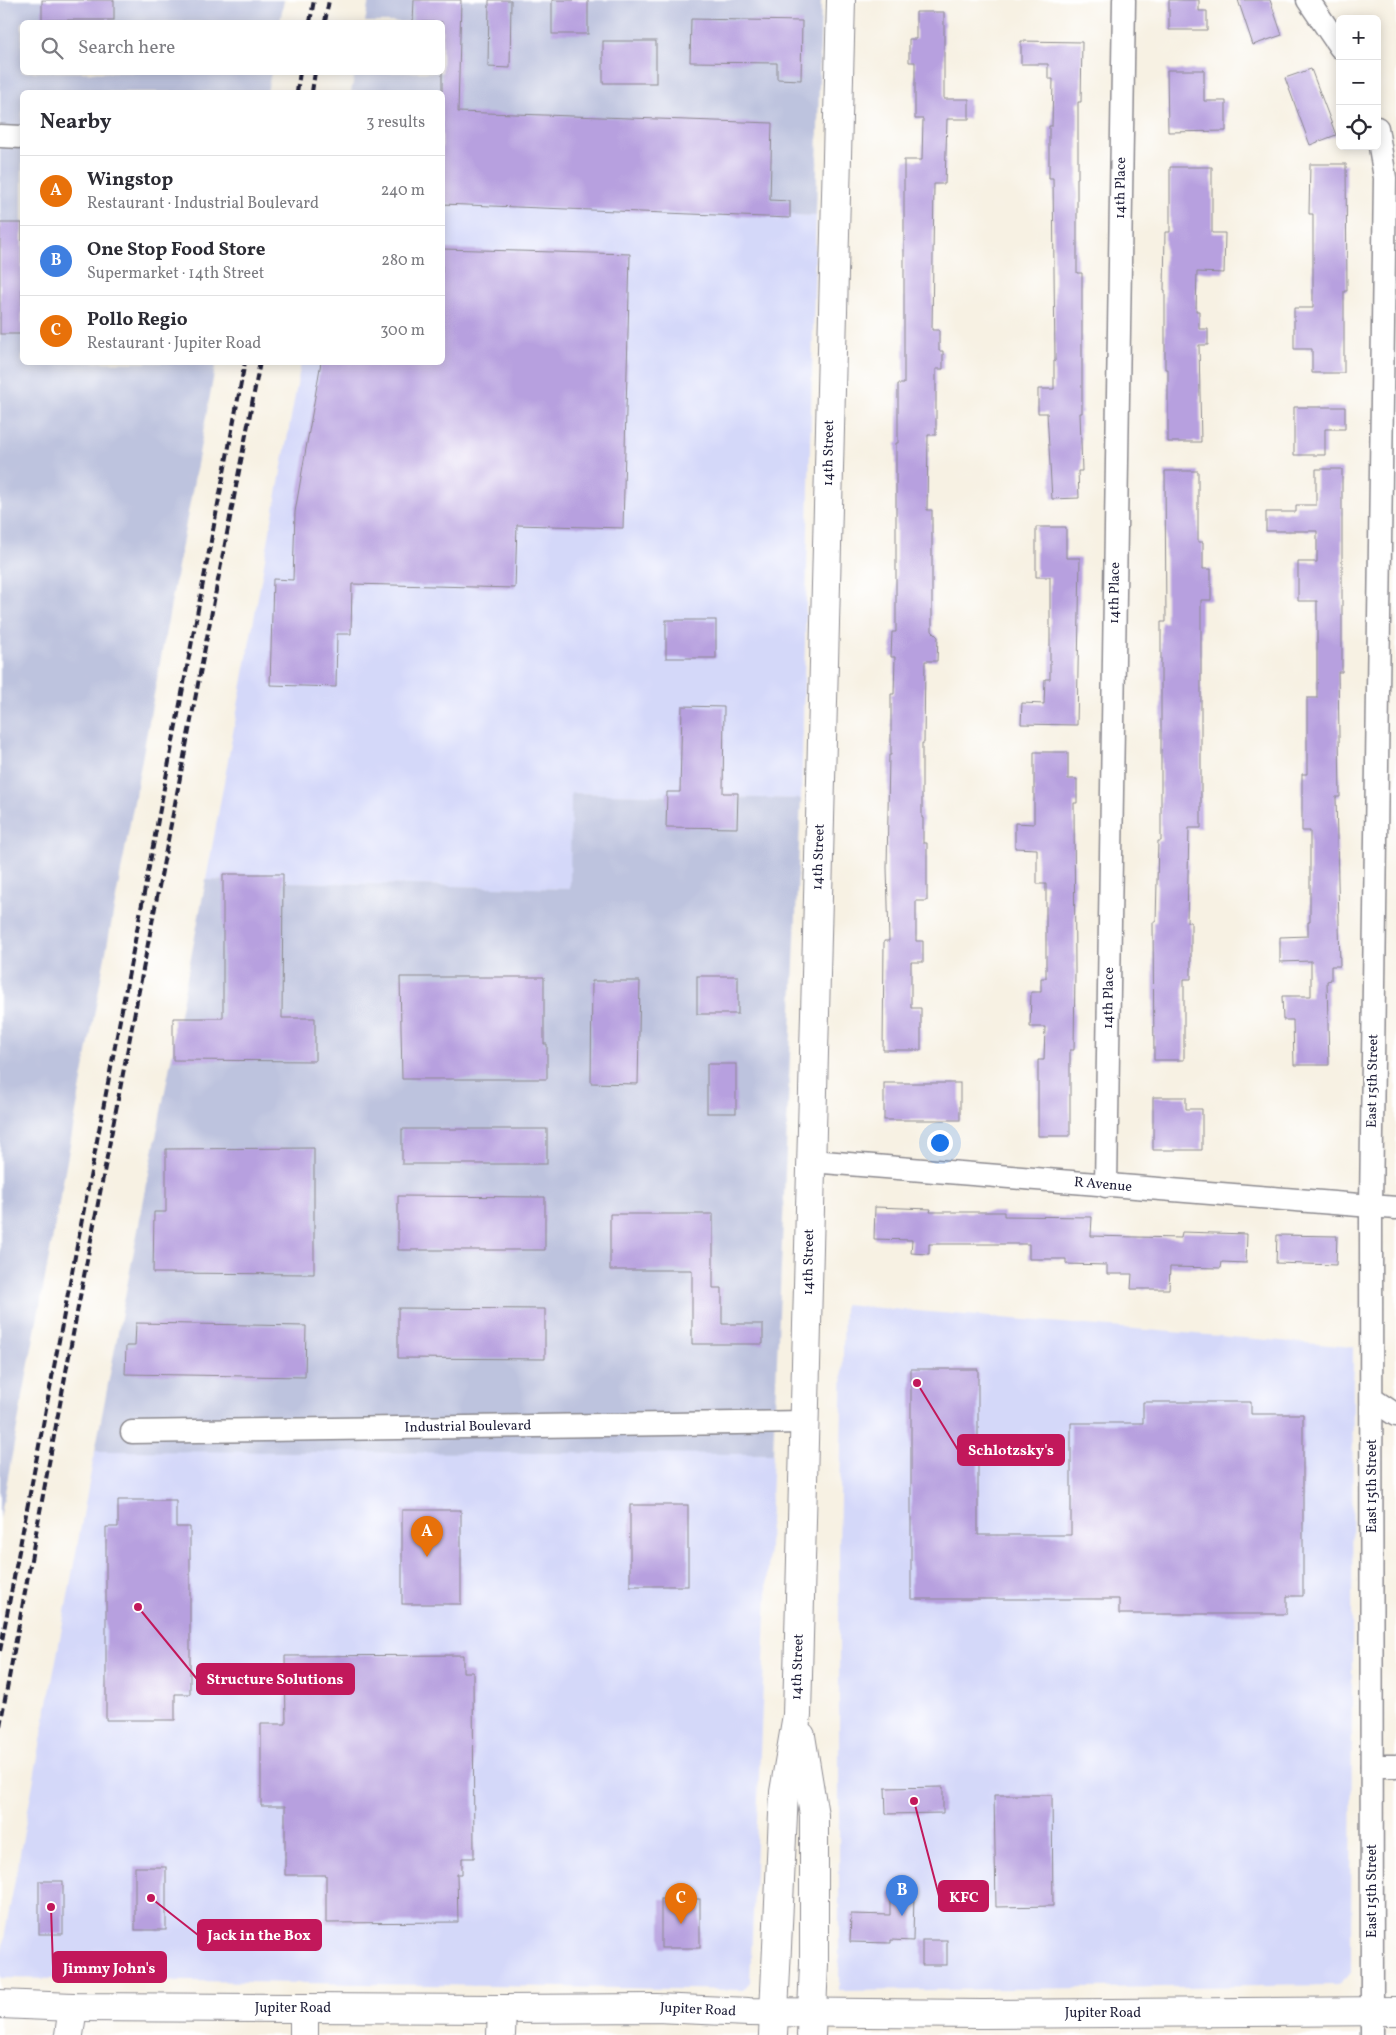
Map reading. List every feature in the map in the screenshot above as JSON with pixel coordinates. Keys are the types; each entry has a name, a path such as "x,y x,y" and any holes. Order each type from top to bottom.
{"main road":[{"name":"14th Street","path":"774,2023 784,1792 797,1715 841,0"},
{"name":"14th Street","path":"797,1715 814,1815 814,1964 811,2024"},
{"name":"Jupiter Road","path":"0,2004 73,2007 304,2008 502,2022 656,2008 774,2023 811,2024 1154,2024 1380,2019"},
{"path":"69,2035 73,2007"},
{"path":"304,2008 304,2035"}],"street":[{"name":"14th Place","path":"1106,1186 1124,0"},
{"path":"1308,0 1336,41"},
{"path":"0,136 20,136"},
{"name":"East 15th Street","path":"1380,2019 1372,1766 1371,1206 1385,178 1381,150"},
{"name":"R Avenue","path":"811,1161 1396,1208"},
{"path":"1372,1399 1396,1415"},
{"name":"Industrial Boulevard","path":"132,1432 804,1422"},
{"path":"1372,1766 1396,1766"}],"shaded area":[{"path":"0,0 284,0 280,20 20,20 20,75 271,75 267,90 20,90 20,365 216,365 0,1519"},
{"path":"369,0 821,0 816,216 445,200 445,90 351,90 355,75 445,75 445,20 365,20"},
{"path":"445,200 816,216 801,799 571,793 571,889 206,880 301,365 445,365"},
{"path":"571,793 801,799 773,1454 95,1451 206,880 570,889"},
{"path":"844,1305 1353,1347 1351,1973 1338,1985 839,1991 839,1547"},
{"path":"450,1447 773,1454 750,1982 743,1990 0,1978 0,1960 95,1451"}],"building":[{"path":"42,0 114,0 114,20 42,20"},
{"path":"414,0 461,0 458,112 772,123 770,200 790,201 790,218 445,204 445,90 442,90 442,75 445,75 445,20 413,20"},
{"path":"489,0 511,0 510,68 488,67"},
{"path":"552,0 588,0 588,34 552,34"},
{"path":"1169,0 1199,0 1199,11 1207,11 1207,30 1169,30"},
{"path":"1238,0 1270,0 1282,35 1253,45"},
{"path":"916,12 944,12 944,99 969,99 969,119 947,119 945,184 934,184 932,330 939,330 939,351 943,351 943,369 936,369 936,435 928,435 927,510 932,510 932,631 938,637 937,661 925,661 922,818 923,843 927,843 927,901 916,901 916,941 923,941 923,962 911,962 911,1008 921,1008 921,1050 883,1050 884,941 889,941 887,868 889,755 891,755 891,694 894,694 895,657 891,657 892,632 896,632 896,443 898,443 898,384 904,384 904,160 922,160 923,119 915,119 915,62 909,62 909,39 916,39"},
{"path":"691,19 802,21 801,80 777,79 777,63 690,62"},
{"path":"603,41 656,41 656,83 603,83"},
{"path":"1021,41 1082,42 1081,102 1078,102 1077,178 1077,273 1082,273 1082,413 1080,413 1082,471 1078,471 1079,498 1052,499 1047,413 1038,413 1038,389 1054,389 1053,178 1049,178 1049,126 1052,126 1053,79 1048,79 1048,64 1021,64"},
{"path":"1311,69 1336,135 1310,145 1285,78"},
{"path":"1167,70 1204,70 1204,101 1226,101 1226,131 1168,132"},
{"path":"1310,164 1346,164 1347,291 1344,291 1344,373 1312,373 1312,349 1294,349 1294,308 1313,308 1313,214 1309,214"},
{"path":"1170,167 1212,167 1212,233 1225,233 1224,273 1197,272 1196,311 1199,311 1199,329 1208,329 1208,345 1199,345 1201,442 1168,442 1168,369 1165,369 1164,290 1165,232 1170,232"},
{"path":"0,223 20,223 20,334 0,334"},
{"path":"445,249 630,254 623,528 517,525 515,588 352,584 351,634 337,634 336,687 270,685 273,579 293,580 295,512 320,365 445,365"},
{"path":"1294,407 1345,407 1345,429 1325,429 1325,455 1294,455"},
{"path":"1316,469 1342,469 1342,672 1338,672 1340,797 1336,797 1340,966 1331,966 1331,980 1327,981 1329,1065 1294,1065 1293,1020 1283,1020 1282,996 1311,996 1311,961 1280,962 1280,937 1308,936 1308,922 1310,922 1310,831 1302,831 1302,774 1307,774 1307,698 1317,698 1317,601 1298,601 1298,562 1317,562 1317,531 1266,531 1266,512 1296,512 1296,505 1316,505"},
{"path":"1165,471 1198,471 1198,542 1203,542 1203,569 1211,569 1211,600 1201,600 1201,828 1189,828 1187,922 1191,922 1191,979 1184,979 1184,1060 1154,1060 1153,922 1156,922 1158,841 1161,841 1161,622 1166,622"},
{"path":"1036,527 1066,527 1066,558 1080,558 1077,725 1021,724 1022,703 1044,704 1045,679 1050,679 1050,577 1036,577"},
{"path":"666,620 716,620 716,658 666,658"},
{"path":"682,706 724,707 723,793 738,793 737,828 666,827 667,792 680,792"},
{"path":"1034,752 1068,752 1068,779 1077,779 1077,803 1074,803 1075,971 1074,1050 1070,1050 1070,1136 1038,1136 1038,1060 1044,1060 1045,1027 1030,1027 1031,992 1041,992 1041,978 1046,978 1046,884 1037,884 1037,849 1015,848 1015,823 1034,824"},
{"path":"223,874 283,874 282,1018 315,1018 315,1061 173,1060 173,1018 223,1018"},
{"path":"697,976 738,976 738,1014 697,1014"},
{"path":"400,977 544,977 544,1044 547,1044 547,1079 402,1079"},
{"path":"592,981 640,981 638,1084 591,1083"},
{"path":"707,1064 736,1064 736,1113 707,1113"},
{"path":"884,1083 960,1083 960,1120 884,1120"},
{"path":"1153,1097 1186,1097 1186,1109 1202,1109 1202,1150 1153,1150"},
{"path":"402,1129 547,1129 547,1164 402,1164"},
{"path":"314,1148 314,1274 153,1273 154,1212 166,1212 166,1149"},
{"path":"398,1196 545,1197 545,1250 398,1250"},
{"path":"875,1207 931,1209 930,1212 1004,1212 1004,1216 1092,1217 1091,1236 1181,1238 1182,1232 1247,1234 1246,1263 1222,1262 1221,1268 1170,1267 1169,1289 1131,1289 1132,1274 1107,1274 1107,1265 1066,1264 1066,1259 1029,1259 1029,1244 929,1244 929,1254 911,1253 912,1240 874,1239"},
{"path":"610,1214 713,1214 713,1288 722,1288 722,1324 763,1324 763,1344 692,1344 692,1270 610,1270"},
{"path":"1277,1235 1337,1236 1336,1265 1276,1263"},
{"path":"398,1308 545,1309 545,1359 398,1358"},
{"path":"136,1323 306,1326 305,1377 125,1374 126,1346 135,1346"},
{"path":"911,1369 978,1369 978,1535 1071,1535 1071,1423 1143,1423 1143,1402 1251,1402 1251,1414 1303,1414 1303,1596 1287,1596 1287,1614 1119,1614 1119,1599 911,1599"},
{"path":"118,1500 176,1500 176,1527 190,1527 190,1694 175,1694 175,1720 106,1720 106,1527 118,1527"},
{"path":"630,1505 688,1505 688,1586 630,1586"},
{"path":"402,1510 461,1510 461,1604 402,1604"},
{"path":"463,1655 463,1672 473,1672 474,1858 462,1858 462,1874 457,1874 458,1922 326,1923 326,1875 285,1875 285,1806 261,1806 261,1724 286,1724 285,1656"},
{"path":"943,1787 943,1813 886,1814 885,1788"},
{"path":"994,1795 1052,1795 1053,1906 996,1907"},
{"path":"135,1867 166,1867 166,1930 135,1930"},
{"path":"39,1881 63,1881 63,1934 39,1934"},
{"path":"890,1892 914,1892 913,1941 891,1940 891,1943 850,1942 851,1914 890,1915"},
{"path":"661,1899 700,1899 700,1948 661,1948"},
{"path":"922,1940 947,1940 947,1965 922,1965"}],"railway":[{"path":"310,20 314,0"},
{"path":"325,20 329,0"},
{"path":"297,90 300,75"},
{"path":"312,90 315,75"},
{"path":"0,1651 244,365"},
{"path":"0,1726 79,1302 259,365"}],"place":[{"name":"Schlotzsky's","path":"917,1383"},
{"name":"Wingstop","path":"427,1557"},
{"name":"Structure Solutions","path":"138,1607"},
{"name":"KFC","path":"914,1801"},
{"name":"Jack in the Box","path":"151,1898"},
{"name":"Jimmy John's","path":"51,1907"},
{"name":"One Stop Food Store","path":"902,1916"},
{"name":"Pollo Regio","path":"681,1924"}]}
